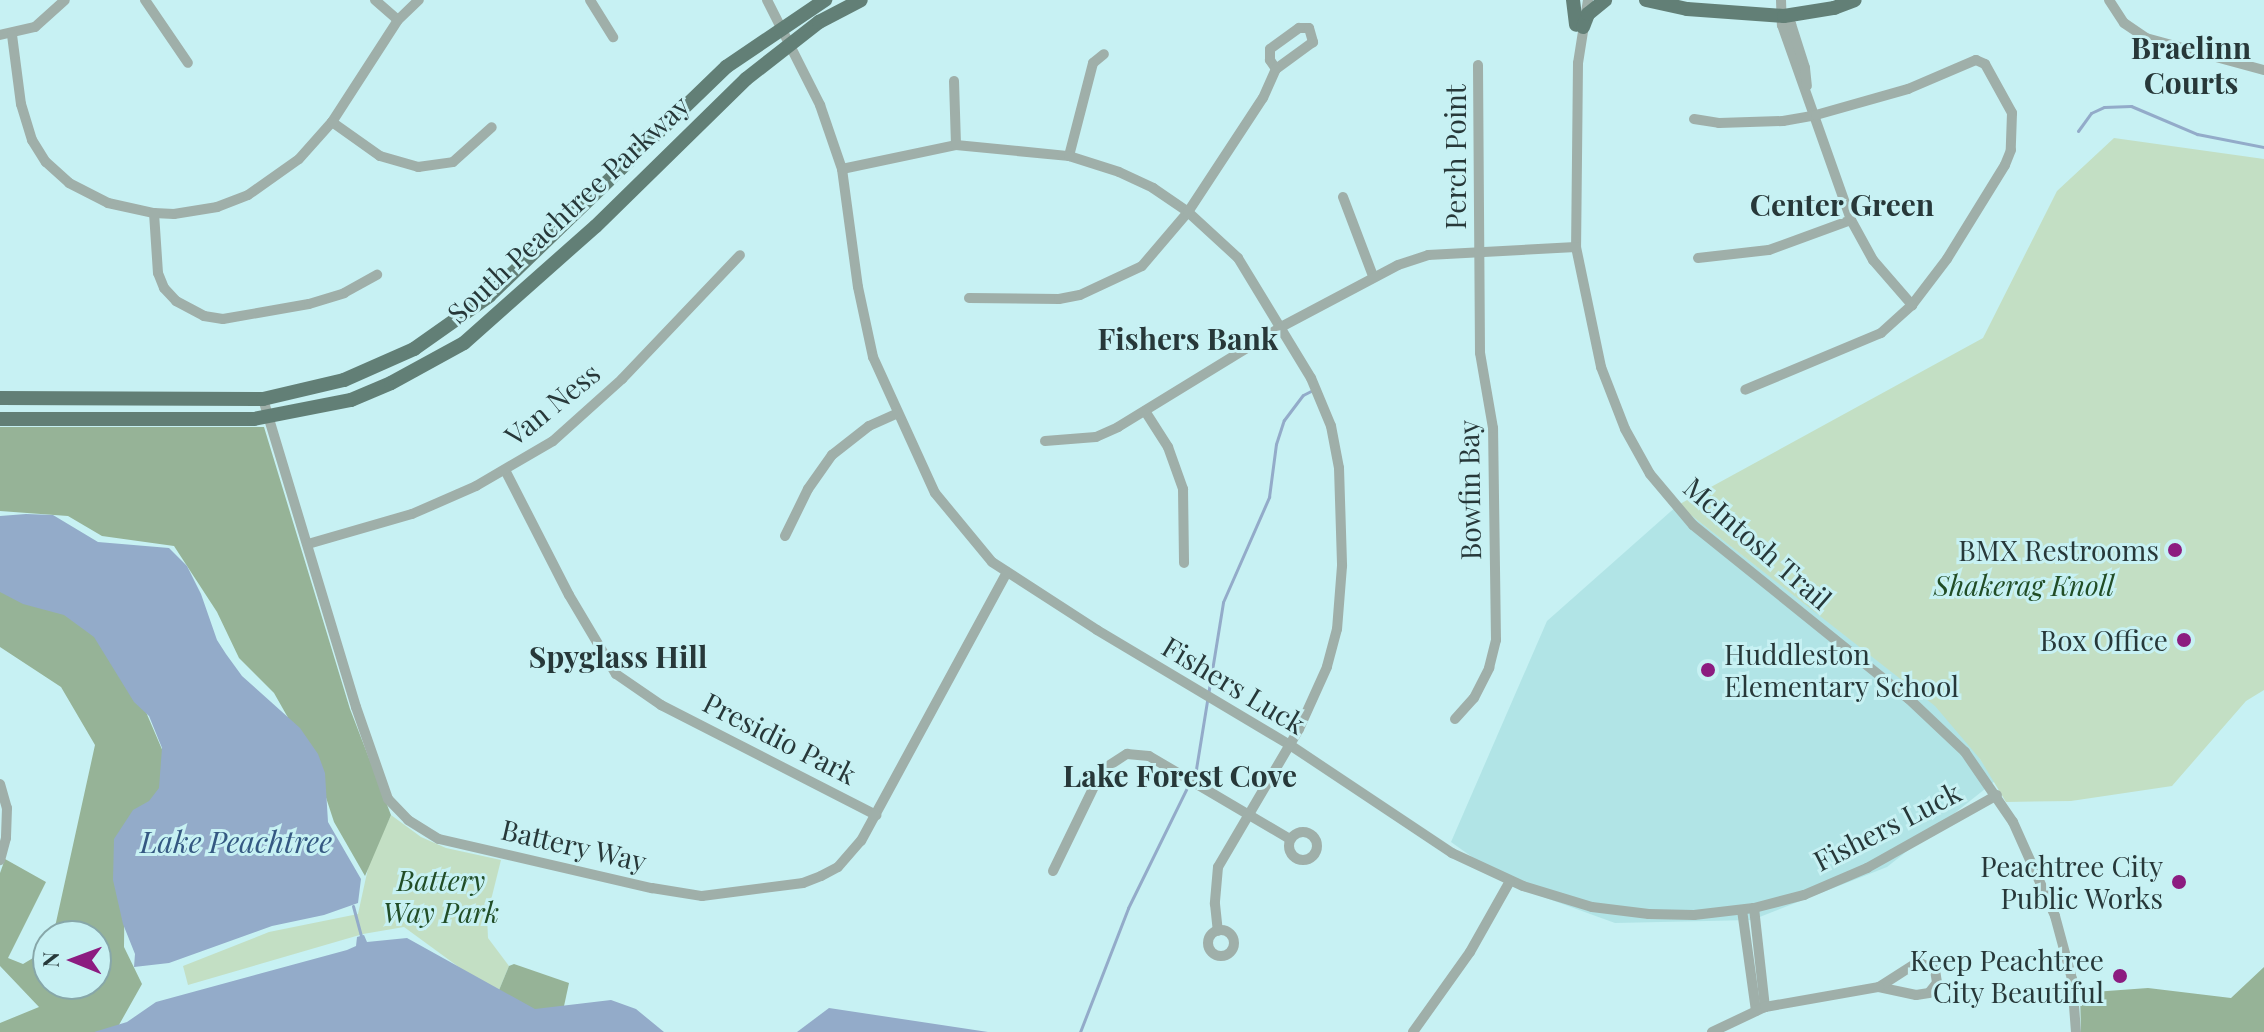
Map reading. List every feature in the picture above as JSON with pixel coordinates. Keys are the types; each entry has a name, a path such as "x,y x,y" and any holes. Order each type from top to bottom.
{"main road":[{"name":"South Peachtree Parkway","path":"0,398 263,399 344,380 414,349 456,322 500,286 726,67 825,0"},
{"name":"South Peachtree Parkway","path":"0,419 268,418 351,400 391,383 464,343 596,226 746,79 819,22 861,0"},
{"path":"1573,0 1580,26"},
{"path":"1580,26 1588,14 1605,0"},
{"path":"1646,0 1687,9 1784,16 1834,8 1855,0"}],"street":[{"path":"65,0 35,27 6,35 32,140 46,162 69,183 96,198 154,213 207,209 248,195 299,159 332,122 398,20 419,0"},
{"path":"145,0 188,63"},
{"path":"375,0 398,20"},
{"path":"590,0 613,37"},
{"name":"Fishers Luck","path":"767,0 820,105 842,169 863,318 873,357 896,414 935,493 992,562 1007,572 1290,745 1452,853 1510,881 1615,911 1694,915 1754,908 1841,880 1997,795"},
{"name":"McIntosh Trail","path":"1579,0 1576,247 1601,367 1625,429 1650,474 1693,525 1727,556 1900,693 1965,752 1997,795 2055,916 2072,979 2076,1032"},
{"name":"McIntosh Trail","path":"1580,26 1588,0"},
{"path":"1781,0 1784,16 1791,24 1805,68 1808,96 1851,220 1873,260 1912,305"},
{"path":"2109,0 2124,23 2146,38 2264,70"},
{"path":"969,298 1059,299 1097,290 1142,266 1188,212 1263,98 1276,69 1313,42 1309,28 1299,28 1270,49 1270,60 1276,69"},
{"path":"1069,156 1093,63 1104,54"},
{"path":"1694,119 1719,123 1751,122 1816,115 1908,89 1976,60 1981,61 2012,113 2013,137 2005,165 1947,259 1912,305 1881,333 1745,390"},
{"name":"Perch Point","path":"1478,65 1479,250"},
{"path":"954,81 956,145"},
{"path":"332,122 380,156 418,167 453,162 492,127"},
{"path":"842,169 956,145 1069,156 1095,163 1153,188 1188,212 1238,258 1319,394 1331,426 1339,468 1341,603 1327,667 1290,745 1218,867 1215,893 1218,931"},
{"path":"1343,197 1373,276"},
{"path":"154,213 156,262 164,288 176,301 204,316 234,317 309,304 344,293 377,275"},
{"path":"1698,258 1769,250 1851,220"},
{"path":"1045,441 1096,437 1373,276 1428,255 1576,247"},
{"name":"Bowfin Bay","path":"1455,719 1474,698 1489,668 1496,640 1494,443 1491,403 1480,353 1479,250"},
{"name":"Van Ness","path":"308,544 412,514 505,470 553,441 622,379 740,255"},
{"name":"Battery Way","path":"263,399 356,707 388,799 408,820 431,836 652,888 711,896 803,883 821,876 850,855 876,815 1007,572"},
{"path":"1145,411 1168,447 1183,489 1184,563"},
{"path":"785,536 808,489 832,455 869,426 896,414"},
{"name":"Presidio Park","path":"505,470 569,595 616,674 661,705 876,815"},
{"path":"1053,871 1102,770 1113,761 1138,754 1188,779 1290,839"},
{"path":"0,784 7,808 6,838 0,860"},
{"path":"1413,1032 1470,952 1510,881"},
{"path":"1754,908 1761,1009"},
{"path":"1742,910 1761,1009"},
{"path":"1712,1032 1761,1009 1879,987 1918,962 1931,965 1937,976 1934,989 1923,996 1879,987"}],"shaded area":[{"name":"Huddleston Elementary School","path":"1678,505 1953,719 1995,781 1887,867 1752,920 1615,923 1513,886 1451,842 1547,621"}],"green space":[{"name":"Shakerag Knoll","path":"2114,138 2264,159 2264,690 2246,701 2172,786 2071,801 2006,802 1980,759 1935,706 1678,505 1983,338 2057,191"},
{"path":"0,427 264,427 350,709 391,815 365,876 334,822 316,767 274,693 239,658 217,612 174,546 102,536 68,516 0,511"},
{"path":"0,589 104,614 170,768 125,855 124,947 142,984 115,1032 0,1032 0,1023 39,1007 32,1000 112,1000 112,920 57,920 95,745 61,687 0,647"},
{"name":"Battery Way Park","path":"391,815 421,837 446,848 501,860 487,916 488,938 509,966 497,995 404,927 363,934 188,985 183,966 269,932 358,914 370,859"},
{"path":"5,859 46,882 8,958 23,964 32,959 32,1000 0,966 0,873"},
{"path":"514,964 569,983 561,1020 497,995 509,966"},
{"path":"2264,967 2264,1032 2081,1032 2080,993 2148,988 2231,998"}],"water":[{"name":"Lake Peachtree","path":"53,515 98,542 169,548 187,566 201,594 217,640 226,654 242,676 300,728 318,754 325,773 328,822 361,879 358,903 324,915 272,926 169,963 134,967 135,954 123,924 113,880 114,839 133,810 149,801 159,788 162,748 149,716 134,702 94,637 64,615 23,604 0,592 0,516"},
{"name":"Lake Peachtree","path":"364,935 367,942 407,938 535,1009 611,1000 636,1009 664,1032 94,1032 127,1022 156,1002 347,950 356,946 357,937"},
{"path":"829,1008 988,1032 797,1032"}],"waterway":[{"path":"2078,131 2091,113 2104,107 2131,106 2197,134 2264,147"},
{"path":"1080,1032 1128,908 1196,769 1223,602 1269,497 1276,444 1284,420 1303,395 1313,390"},
{"path":"353,906 361,936"}],"place":[{"name":"BMX Restrooms","path":"2175,550"},
{"name":"Box Office","path":"2184,640"},
{"name":"Huddleston Elementary School","path":"1708,670"},
{"name":"Peachtree City Public Works","path":"2179,882"},
{"name":"Keep Peachtree City Beautiful","path":"2120,976"}],"district":[{"name":"Braelinn Courts","path":"2191,64"},
{"name":"Center Green","path":"1842,204"},
{"name":"Fishers Bank","path":"1188,338"},
{"name":"Spyglass Hill","path":"618,656"},
{"name":"Lake Forest Cove","path":"1180,775"}]}
